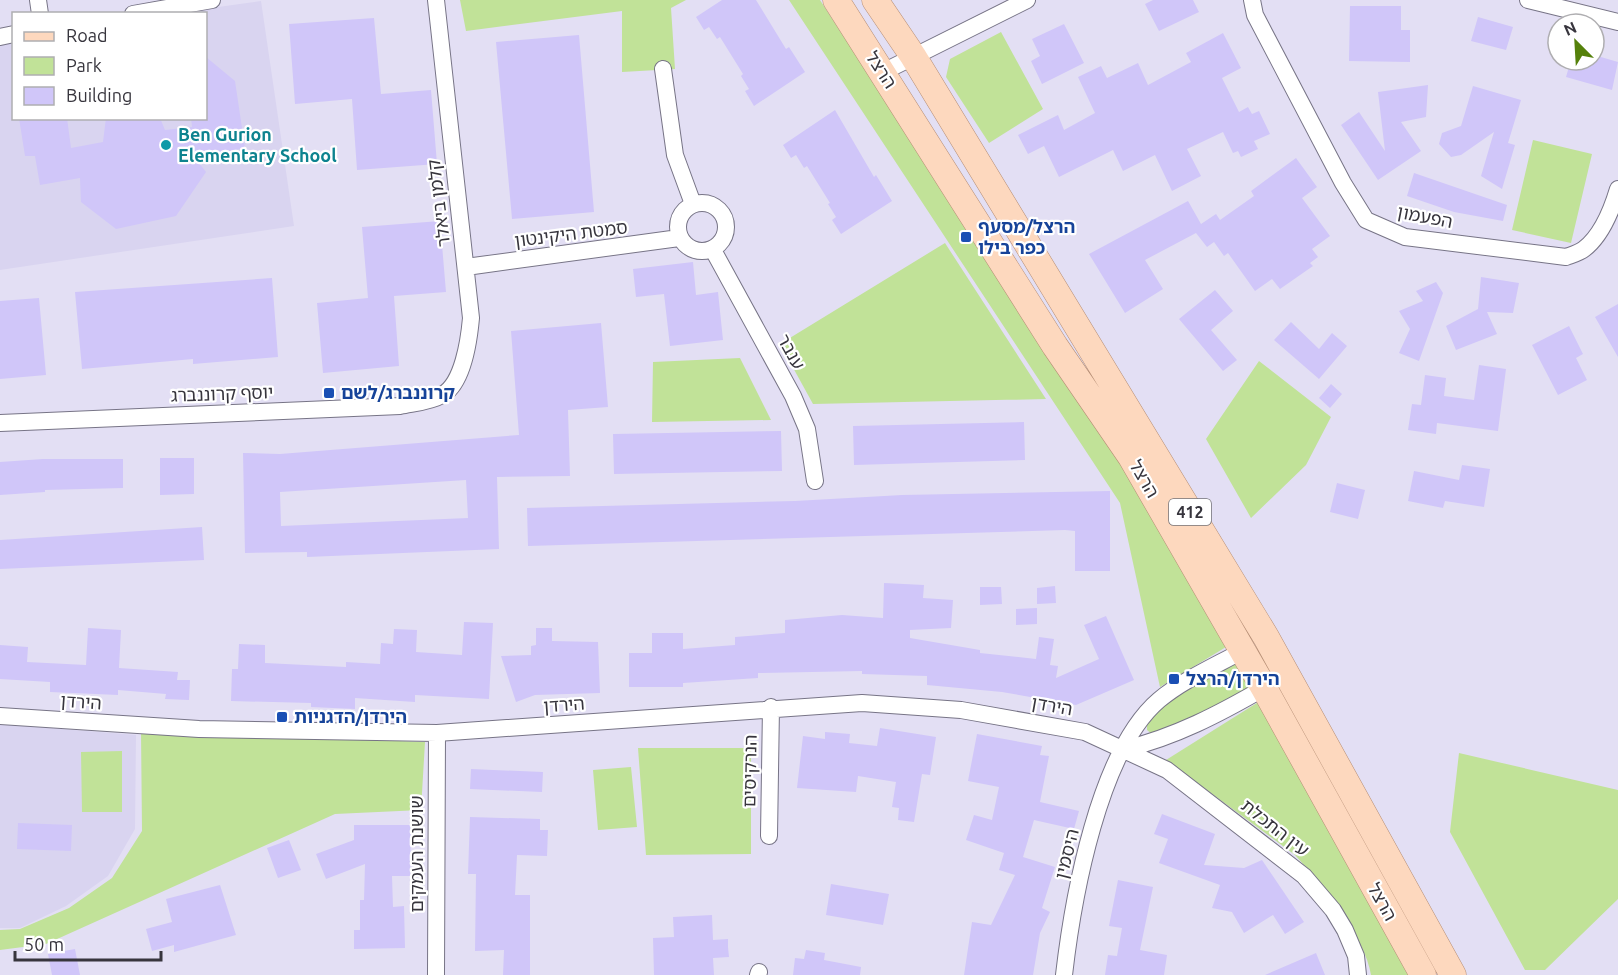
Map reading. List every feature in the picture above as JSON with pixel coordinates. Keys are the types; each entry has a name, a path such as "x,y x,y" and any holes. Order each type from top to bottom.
{"main road":[{"name":"הרצל","path":"836,0 1049,336 1131,457 1264,688 1423,975"},
{"name":"הרצל","path":"875,0 913,56 1262,630 1453,975"}],"street":[{"path":"144,12 212,0"},
{"name":"קלמן ביאלר","path":"436,0 471,318 468,350 458,376 444,395"},
{"path":"883,72 1027,0"},
{"name":"הפעמון","path":"1252,0 1260,25 1343,183 1366,220 1405,237 1566,257 1583,250 1594,237 1612,207 1618,189"},
{"path":"1528,0 1618,21"},
{"path":"663,69 675,155 693,204"},
{"path":"693,204 709,204 717,207 726,221 725,235 713,250 697,252 690,249 680,238 678,222 686,208 693,204"},
{"name":"סמטת היקינטון","path":"466,267 680,238"},
{"name":"ענבר","path":"713,250 793,396 807,429 815,481"},
{"name":"יוסף קרוננברג","path":"0,423 400,406 444,395"},
{"name":"היסמין","path":"1064,975 1068,940 1101,794 1138,722 1160,699 1242,651"},
{"path":"1125,749 1161,740 1191,728 1264,688"},
{"name":"הירדן","path":"0,716 199,729 437,733 862,703 961,710 1085,732 1125,749"},
{"name":"הנרקיסים","path":"769,836 771,708"},
{"name":"שושנת העמקים","path":"436,975 437,733"},
{"name":"עין התכלת","path":"1125,749 1167,770 1304,876 1333,910 1344,930 1356,956 1358,975"}],"shaded area":[{"path":"261,1 294,226 0,270 0,40 12,38 12,120 207,120 207,12 182,12"},
{"path":"0,724 136,735 135,829 108,876 66,906 20,928 0,928"}],"green space":[{"path":"460,0 686,0 671,8 675,69 622,72 622,11 466,31"},
{"path":"789,0 820,0 1125,469 1226,647 1160,687 1120,503"},
{"path":"1001,32 1043,109 989,143 946,77 950,59"},
{"path":"1533,140 1592,154 1571,243 1512,230"},
{"path":"945,243 1046,399 813,404 780,344"},
{"path":"740,358 771,420 652,422 653,362"},
{"path":"1259,361 1331,417 1306,465 1251,518 1206,439"},
{"path":"1239,656 1254,689 1153,735 1147,730 1147,719 1164,703"},
{"path":"1260,701 1412,975 1371,975 1361,945 1351,928 1329,895 1295,855 1166,760"},
{"path":"141,731 425,742 421,810 335,814 46,944 0,950 0,930 20,929 69,908 112,878 142,831"},
{"path":"638,748 751,748 751,854 646,855"},
{"path":"122,751 122,812 82,812 81,752"},
{"path":"1459,753 1618,790 1618,899 1545,970 1525,970 1450,832"},
{"path":"631,767 637,827 598,830 593,770"}],"building":[{"path":"722,0 756,0 786,49 789,47 805,72 754,106 745,91 749,89 741,76 743,74 720,37 717,39 709,27 704,30 696,17"},
{"path":"1153,0 1193,0 1199,12 1159,31 1145,4"},
{"path":"1350,6 1401,6 1401,30 1410,30 1410,62 1349,61"},
{"path":"1478,17 1513,27 1506,50 1471,41"},
{"path":"374,18 381,94 431,90 437,164 357,170 352,99 295,104 289,24"},
{"path":"1064,24 1084,63 1042,84 1031,61 1040,56 1032,39"},
{"path":"1223,33 1241,68 1222,78 1239,112 1248,107 1252,114 1259,111 1270,134 1254,141 1258,149 1241,157 1238,151 1233,153 1223,132 1187,149 1201,176 1172,191 1155,155 1123,171 1113,150 1059,177 1044,146 1028,154 1018,135 1058,115 1064,130 1095,113 1078,77 1101,66 1107,78 1138,63 1148,85 1191,62 1186,53"},
{"path":"579,35 594,212 512,219 496,42"},
{"name":"Ben Gurion Elementary School","path":"207,58 235,81 245,148 195,158 206,172 176,216 116,229 81,202 80,178 40,185 35,156 25,156 19,120 67,120 71,148 103,142 106,120 161,120 165,130 192,127 191,120 207,120"},
{"path":"1606,58 1618,62 1612,90 1566,77 1567,72 1606,72"},
{"path":"1428,85 1426,117 1401,122 1421,151 1378,180 1341,125 1359,112 1385,151 1378,92"},
{"path":"1473,86 1521,100 1508,143 1515,145 1502,189 1481,176 1494,132 1461,155 1451,157 1439,144 1442,133 1461,126"},
{"path":"835,110 874,177 876,175 892,201 841,234 832,220 836,217 828,204 830,203 807,166 804,168 796,155 791,158 783,145"},
{"path":"1296,158 1317,187 1302,198 1330,236 1312,249 1318,257 1310,263 1313,266 1280,289 1272,279 1255,291 1228,253 1224,256 1214,242 1207,247 1196,233 1145,260 1163,289 1125,313 1089,254 1188,201 1201,224 1216,214 1220,220 1254,196 1251,191"},
{"path":"1414,173 1507,205 1503,221 1454,212 1407,196"},
{"path":"440,221 446,292 394,296 399,366 323,373 317,303 368,298 362,227"},
{"path":"693,262 696,295 718,292 723,340 670,346 664,294 636,297 633,269"},
{"path":"1481,277 1519,283 1513,313 1487,312 1497,334 1456,350 1446,326 1478,309"},
{"path":"272,278 278,357 193,364 193,359 82,369 75,292"},
{"path":"1436,282 1443,293 1419,361 1399,353 1410,329 1399,311 1423,301 1416,291"},
{"path":"1215,290 1233,311 1211,330 1237,360 1223,371 1179,319"},
{"path":"39,298 46,375 0,379 0,301"},
{"path":"1618,304 1618,357 1595,317"},
{"path":"1291,322 1319,349 1332,333 1347,346 1319,379 1274,340"},
{"path":"601,323 608,407 568,410 570,476 497,477 499,549 307,557 307,552 245,553 243,453 280,454 519,435 511,331","holes":["466,480 468,518 281,526 280,492"]},
{"path":"1569,326 1583,354 1576,358 1587,380 1558,395 1532,345"},
{"path":"1479,365 1506,369 1498,431 1437,423 1436,434 1408,430 1412,404 1421,405 1425,375 1446,378 1444,396 1474,400"},
{"path":"1331,384 1342,394 1330,408 1319,398"},
{"path":"1024,422 1025,460 854,465 853,426"},
{"path":"781,431 782,471 614,474 613,434"},
{"path":"160,458 194,458 194,494 160,495"},
{"path":"43,459 123,459 123,488 45,490 45,492 0,495 0,462"},
{"path":"1462,465 1490,469 1484,507 1445,501 1443,508 1408,501 1414,471 1459,480"},
{"path":"1337,483 1365,490 1358,519 1330,512"},
{"path":"1110,491 1110,571 1075,571 1075,531 1065,530 528,546 527,508 795,501 902,495"},
{"path":"202,527 204,560 0,569 0,540"},
{"path":"884,583 924,585 923,598 953,600 951,628 910,630 910,638 980,650 980,653 1036,659 1039,637 1054,639 1050,665 1058,666 1056,678 1099,659 1084,625 1106,616 1134,680 1076,705 1002,692 927,685 927,676 862,674 862,671 758,673 758,678 683,683 683,687 629,687 629,653 652,653 652,633 683,633 683,649 735,645 735,637 785,633 785,620 842,615 883,618"},
{"path":"1055,586 1056,603 1037,604 1037,588"},
{"path":"980,587 1001,587 1002,604 980,605"},
{"path":"1037,608 1037,624 1016,625 1016,609"},
{"path":"464,622 493,623 489,699 415,695 415,702 355,698 355,709 311,707 311,703 231,701 232,669 238,669 239,644 265,645 265,663 346,667 346,662 380,664 381,643 393,644 394,629 417,630 416,652 462,655"},
{"path":"88,628 121,630 119,668 178,672 177,680 190,680 189,700 165,699 166,694 118,690 118,695 50,692 50,682 0,679 0,645 28,647 27,662 86,665"},
{"path":"536,628 552,628 552,641 598,642 600,693 535,695 516,702 501,656 531,655 531,646 536,645"},
{"path":"880,728 936,737 930,775 922,774 914,822 898,820 899,808 892,807 896,782 858,776 856,792 797,788 803,736 825,739 825,732 850,734 849,743 877,746"},
{"path":"977,734 1042,746 1040,755 1049,756 1040,802 1079,811 1074,829 1034,820 1023,857 1055,867 1042,908 1050,912 1040,933 1033,975 964,975 972,922 991,925 1015,875 999,870 1004,853 966,840 974,815 992,820 999,787 968,781"},
{"path":"471,769 543,772 542,792 470,789"},
{"path":"1162,814 1215,834 1204,865 1244,868 1262,860 1304,922 1285,934 1273,915 1244,933 1232,912 1212,908 1220,885 1159,863 1168,839 1154,834"},
{"path":"470,817 540,819 540,830 548,830 547,856 517,855 515,895 530,895 530,975 503,975 504,950 475,951 476,874 468,874"},
{"path":"18,823 72,825 71,851 17,849"},
{"path":"354,825 411,825 410,876 392,876 393,907 404,906 405,948 354,949 354,930 360,930 360,900 364,900 365,864 326,879 316,854 354,840"},
{"path":"289,840 301,870 278,878 267,848"},
{"path":"1118,880 1153,887 1140,950 1167,955 1164,975 1105,975 1108,955 1117,956 1122,928 1109,926"},
{"path":"831,884 889,894 883,925 826,915"},
{"path":"220,885 236,935 174,952 174,945 152,951 146,929 172,922 166,899"},
{"path":"712,915 713,940 728,939 729,957 713,958 714,975 654,975 653,938 674,937 673,917"},
{"path":"75,949 80,975 52,975 48,954"},
{"path":"806,950 825,953 824,960 861,967 860,975 793,975 795,958 804,959"},
{"path":"1316,953 1325,975 1265,975"}],"place":[{"name":"Ben Gurion Elementary School","path":"166,145"},
{"name":"הרצל/מסעף כפר בילו","path":"966,237"},
{"name":"קרוננברג/לשם","path":"329,393"},
{"name":"הירדן/הרצל","path":"1174,679"},
{"name":"הירדן/הדגניות","path":"282,717"}]}
